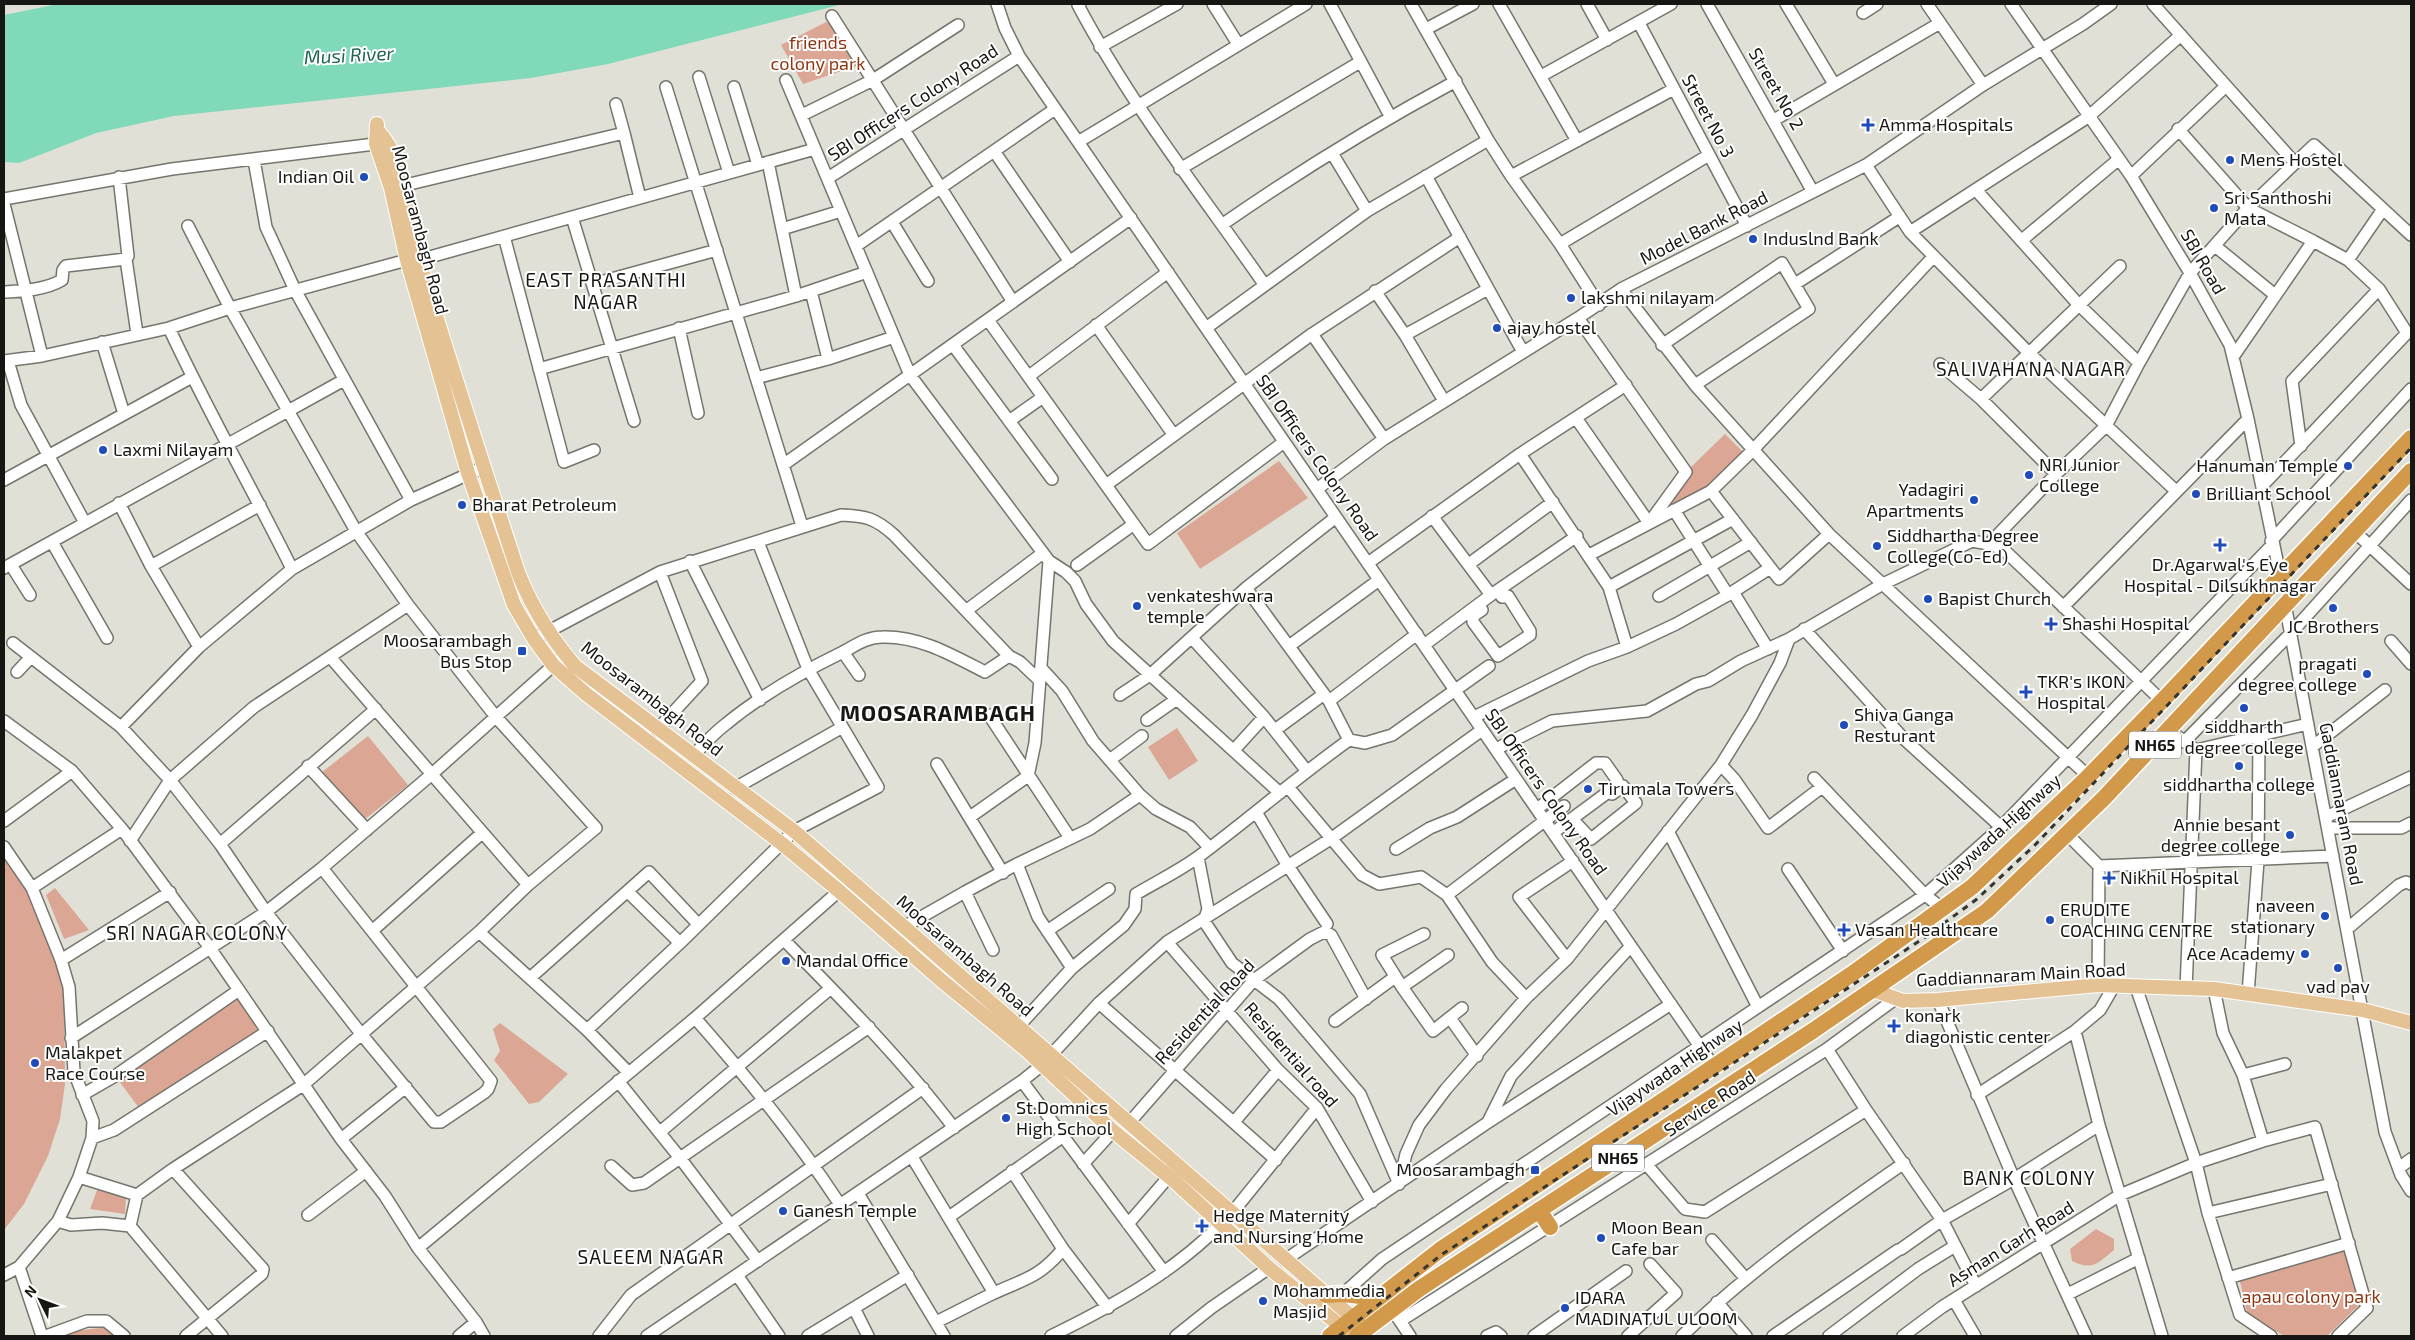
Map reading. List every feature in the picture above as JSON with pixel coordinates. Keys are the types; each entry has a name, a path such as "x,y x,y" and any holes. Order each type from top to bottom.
{"highway":[{"name":"Vijaywada Highway","path":"1350,1330 1378,1298 1440,1250 1852,974 1984,876 2162,702 2411,438"},
{"name":"NH65","path":"1350,1330 1396,1315 1419,1289 1873,990 1987,911 2068,834 2165,735 2285,604 2411,471"},
{"path":"2142,720 2165,735"},
{"path":"1984,876 2002,896"},
{"path":"1641,1116 1649,1138"},
{"path":"1539,1210 1550,1227"},
{"path":"1326,1295 1342,1294 1378,1298"}],"main road":[{"name":"Moosarambagh Road","path":"380,135 405,186 413,260 468,473 508,591 534,639 553,664 586,694 782,843 839,891 898,932 1018,1026 1113,1131 1170,1178 1270,1268 1350,1330"},
{"name":"Moosarambagh Road","path":"380,135 391,188 413,260 519,575 532,606 547,631 565,655 575,666 657,730 794,831 898,932 942,981 1129,1123 1326,1295 1350,1330"},
{"name":"Gaddiannaram Main Road","path":"1873,990 1894,999 1938,1000 2098,985 2214,989 2363,1010 2411,1023"}],"street":[{"path":"997,4 1004,28 1019,56"},
{"path":"1078,4 1100,47 1136,105 1180,169 1223,224 1264,284"},
{"path":"1100,47 1177,4"},
{"path":"1213,4 1238,44"},
{"path":"1078,142 1136,105 1306,4"},
{"path":"1330,4 1390,116"},
{"path":"1411,4 1488,140 1511,176 1560,244 1599,305"},
{"path":"1426,29 1473,4"},
{"path":"1499,4 1542,76 1577,141"},
{"path":"1587,4 1608,40"},
{"path":"1542,76 1671,4"},
{"name":"Street No 2","path":"1707,4 1813,192"},
{"path":"1786,4 1834,84"},
{"path":"1863,13 1877,4"},
{"path":"1927,4 1983,85"},
{"name":"SBI Road","path":"2011,4 2088,117 2131,176 2190,273 2230,345 2248,419 2280,575"},
{"name":"Model Bank Road","path":"1317,488 1384,439 1599,305 1621,289 1866,165 1983,85 2042,50 2111,4"},
{"path":"2152,4 2294,162"},
{"path":"832,16 1013,302"},
{"name":"Street No 3","path":"1639,23 1747,226"},
{"path":"1774,120 1940,23"},
{"path":"802,115 873,80 958,24"},
{"path":"1910,232 2088,117 2180,35"},
{"name":"SBI Officers Colony Road","path":"828,178 1019,56 1482,730 1556,834 1714,1067"},
{"path":"1180,169 1360,62"},
{"path":"700,77 729,173"},
{"path":"786,80 910,375 1046,557 1066,572 1075,582 1086,604 1113,641 1234,750 1284,790 1332,838 1362,875 1379,884 1421,877 1447,895 1492,962 1526,998"},
{"path":"1223,224 1293,176 1390,116 1456,81"},
{"path":"2131,176 2178,129 2226,86"},
{"path":"666,87 802,526"},
{"path":"734,87 763,163 782,229 796,296"},
{"path":"1511,176 1674,89"},
{"path":"616,104 640,198"},
{"path":"856,246 1055,109"},
{"path":"2178,129 2248,208 2348,260 2379,289 2407,333 2262,486"},
{"path":"391,188 624,133"},
{"path":"4,199 119,177 254,160 380,135"},
{"path":"1206,328 1367,211 1488,140"},
{"path":"1989,544 2056,474 2106,426 2138,363 2190,273 2248,208 2294,162 2314,145 2411,235"},
{"path":"85,523 21,406 6,361 42,356 169,328 230,308 504,236 815,149"},
{"path":"994,151 1070,262"},
{"path":"1332,153 1367,211"},
{"path":"1560,244 1709,155"},
{"path":"2022,240 2119,159"},
{"path":"254,160 266,227 295,290 412,500"},
{"path":"1866,165 1910,232 2028,352 2176,491"},
{"path":"1426,176 1523,352"},
{"path":"119,177 128,256 126,259 137,334"},
{"path":"1976,190 2078,304 2138,363"},
{"path":"4,204 24,291 42,356"},
{"path":"2348,260 2383,209"},
{"path":"782,229 841,210"},
{"path":"572,217 613,346 634,421"},
{"path":"1795,284 1900,217"},
{"path":"783,466 1131,218"},
{"path":"892,222 928,281"},
{"path":"130,1226 137,1194 172,1169 303,1085 479,932 528,885 596,828 496,717 408,604 356,531 230,308 188,226"},
{"path":"504,236 564,462 594,450"},
{"path":"1106,485 1173,434 1312,334 1460,237"},
{"path":"2233,357 2313,241"},
{"path":"2215,246 2274,295"},
{"path":"593,284 717,250"},
{"path":"1589,555 1711,491 1752,451 1934,256"},
{"path":"4,292 24,291 56,284 62,280 63,270 66,266 126,259"},
{"path":"1662,345 1782,263 1809,309 1695,385"},
{"path":"1981,399 2078,304 2120,266"},
{"path":"539,369 613,346 796,296 867,272"},
{"path":"1029,376 1168,272"},
{"path":"1405,335 1488,289"},
{"path":"1621,289 1662,345 1695,385 1752,451 1829,534 2088,776"},
{"path":"2301,446 2292,380 2379,289"},
{"path":"811,291 828,360"},
{"path":"1375,291 1405,335 1444,401"},
{"path":"1578,318 1686,472 1650,523"},
{"path":"988,320 1148,544 1284,442"},
{"path":"1096,325 1173,434"},
{"path":"169,328 227,446 260,505 292,569"},
{"path":"679,328 698,413"},
{"path":"1312,334 1384,439"},
{"path":"756,378 828,360 894,337"},
{"path":"102,342 124,414"},
{"path":"953,346 1052,479"},
{"path":"1940,364 1981,399 2056,474"},
{"path":"4,480 192,377"},
{"path":"30,595 7,566 344,380"},
{"path":"1368,564 1520,454 1626,385"},
{"path":"1342,1294 1382,1258 1925,895 2001,828 2272,543 2411,389"},
{"path":"1010,421 1043,397"},
{"path":"1576,418 1650,523"},
{"path":"2063,607 2248,419"},
{"path":"1520,454 1577,536 1609,588 1627,647"},
{"path":"121,726 199,646 292,569 412,500 484,467"},
{"path":"1711,491 1779,579 1829,534"},
{"path":"2184,742 2290,633 2411,500"},
{"path":"1469,564 1553,502"},
{"path":"119,504 151,566 199,646"},
{"path":"151,566 260,505"},
{"path":"1674,510 1709,568 1730,594 1768,649"},
{"path":"534,639 660,572 690,561 758,542 841,514 877,520 1010,656 1040,674 1062,692 1093,741 1111,759 1140,795 1163,814 1190,827 1209,847"},
{"path":"1432,516 1469,564 1492,598"},
{"path":"1120,695 1150,675 1246,588 1336,517"},
{"path":"1609,588 1733,519"},
{"path":"1077,565 1134,524"},
{"path":"2354,531 2411,584"},
{"path":"1424,645 1577,536"},
{"path":"1496,749 1552,721 1647,711 1789,639 1883,584 1972,541 2003,549 2162,702"},
{"path":"52,542 108,638"},
{"path":"587,1030 680,943 794,831 878,787 841,728 808,668 758,542"},
{"path":"1659,596 1751,542"},
{"path":"967,610 1046,557"},
{"path":"970,817 1028,776 1035,743 1046,557"},
{"path":"690,561 760,700"},
{"path":"1474,717 1588,661 1627,647 1676,624 1730,594 1770,568"},
{"path":"657,730 702,681 660,572"},
{"path":"1290,646 1379,580"},
{"path":"1246,588 1326,697 1349,740 1365,744 1392,735 1489,666"},
{"path":"1508,596 1531,633 1498,656 1472,619 1492,598 1508,596"},
{"path":"130,840 170,780 254,708 331,658 408,604"},
{"name":"Gaddiannaram Road","path":"2285,604 2385,1132 2399,1168 2411,1191"},
{"path":"1804,629 1903,738 2001,828"},
{"path":"1275,730 1417,634"},
{"path":"693,756 725,724 760,700 808,668 866,639 879,636 898,637 920,642 985,672 1010,656"},
{"path":"1192,638 1264,717 1306,770"},
{"path":"1399,1184 1406,1154 1419,1125 1446,1089 1526,998 1567,959 1721,766 1752,716 1780,663 1789,639"},
{"path":"2391,641 2411,664"},
{"path":"13,643 121,726 170,780 220,844 266,912 362,1035 436,1124 484,1093 488,1089 490,1081 322,868"},
{"path":"843,652 859,675"},
{"path":"71,1038 266,912 367,830 565,655"},
{"path":"17,672 31,657"},
{"path":"331,658 528,885"},
{"path":"2312,747 2385,690"},
{"path":"1147,720 1177,698"},
{"path":"220,844 376,709"},
{"path":"989,716 1070,838"},
{"path":"1234,750 1264,717"},
{"path":"4,720 72,771 122,829 210,948 303,1085 366,1171 418,1248 476,1322 484,1336"},
{"path":"2165,735 2184,742 2196,750 2308,724"},
{"path":"735,788 841,728"},
{"path":"647,1336 664,1332 758,1261 859,1194 1022,1081 1047,1060 1099,1003 1167,942 1204,921 1332,838 1482,730"},
{"path":"1111,759 1142,736"},
{"path":"2248,994 2258,861 2259,736"},
{"path":"1018,1026 1072,968 1124,925 1135,909 1136,894 1198,857 1284,790 1306,770 1349,740"},
{"path":"2186,989 2196,750"},
{"path":"1537,809 1596,763 1602,762 1617,780 1615,787 1556,834"},
{"path":"937,764 1003,873"},
{"path":"308,766 367,830"},
{"path":"1721,766 1734,779 1768,828 1818,782 1925,895 1942,908"},
{"path":"4,821 72,771"},
{"path":"2327,822 2411,777"},
{"path":"1396,849 1430,828 1457,817 1516,779"},
{"path":"1555,794 1574,820 1591,839 1636,801 1624,787 1621,787 1574,820"},
{"path":"898,932 1017,864 1090,829 1140,795"},
{"path":"1447,895 1564,806"},
{"path":"1256,812 1288,866 1327,924"},
{"path":"2327,822 2401,828 2411,823"},
{"path":"32,888 122,829"},
{"path":"1668,831 1758,1007"},
{"path":"372,931 482,833"},
{"path":"2068,834 2099,866 2098,985"},
{"path":"4,847 32,888 61,960 69,987 74,1072 93,1121 92,1138 79,1177 58,1221 19,1267 4,1275"},
{"path":"2099,866 2192,861 2258,861 2333,856"},
{"path":"1198,857 1208,909 1204,921"},
{"path":"1567,959 1519,897 1573,861"},
{"path":"1017,864 1038,917 1072,968"},
{"path":"1788,869 1843,951"},
{"path":"530,978 628,892 648,872 698,924"},
{"path":"2347,929 2400,885 2406,882 2411,884"},
{"path":"1047,930 1109,889"},
{"path":"418,1248 695,1018 785,941 839,891"},
{"path":"61,960 170,892"},
{"path":"628,892 680,943"},
{"path":"965,892 993,950"},
{"path":"1204,921 1232,963 1279,999 1360,1094 1399,1184"},
{"path":"479,932 587,1030 628,1072"},
{"name":"Residential Road","path":"1129,1123 1254,980 1310,939 1324,932 1331,935 1366,998"},
{"path":"1424,934 1382,955 1398,982 1433,1032 1462,1008"},
{"path":"785,941 869,1027 923,1088 954,1128"},
{"name":"Residential road","path":"1167,942 1228,1010 1278,1070 1318,1108 1372,1202"},
{"path":"1487,1123 1511,1076 1631,946"},
{"path":"1335,1021 1366,998 1448,955"},
{"path":"1978,1095 2075,1031 2100,1010 2114,986"},
{"path":"2136,987 2196,1163 2208,1213 2240,1315 2271,1336"},
{"path":"660,1132 831,988"},
{"path":"2214,989 2224,1033 2243,1075 2263,1141"},
{"path":"82,1095 116,1076 239,990"},
{"name":"Service Road","path":"1396,1315 1550,1227 1648,1166 1827,1049 1894,999"},
{"path":"1938,1000 2014,1179 2086,1336"},
{"path":"1099,1003 1276,1160"},
{"path":"1285,1260 1487,1123 1671,1004"},
{"path":"695,1018 766,1100 814,1164 841,1206"},
{"path":"1450,1018 1477,1056"},
{"path":"611,1166 628,1182 636,1186 651,1180 869,1027"},
{"path":"92,1138 114,1130 268,1031"},
{"path":"2075,1031 2099,1125 2162,1336"},
{"path":"1827,1049 1866,1110 1942,1220 1976,1286"},
{"path":"2243,1075 2285,1064"},
{"path":"1234,1122 1278,1070"},
{"path":"618,1081 660,1132 758,1261"},
{"path":"1022,1081 1164,1272"},
{"path":"341,1139 406,1087"},
{"path":"599,1336 631,1295 923,1088"},
{"name":"Residential Road","path":"1232,1213 1318,1108"},
{"path":"1648,1166 1685,1209 1705,1212 1866,1110"},
{"path":"1773,1336 1942,1220 2014,1179 2099,1125"},
{"name":"Asman Garh Road","path":"1904,1336 1954,1300 2120,1195 2196,1163 2263,1141 2316,1127 2332,1184"},
{"path":"1084,1164 1113,1131"},
{"path":"949,1217 1062,1136"},
{"path":"912,1157 994,1293"},
{"path":"2399,1168 2411,1159"},
{"path":"1682,1336 1717,1302 1746,1279 1839,1208 1904,1163"},
{"path":"1128,1224 1170,1178 1178,1166"},
{"path":"172,1169 263,1269 262,1274 186,1336"},
{"path":"308,1215 366,1171"},
{"path":"1012,1171 1063,1249 1108,1308"},
{"path":"79,1177 137,1194"},
{"path":"2208,1213 2332,1184 2367,1308 2338,1336"},
{"path":"859,1194 944,1336"},
{"path":"58,1221 71,1225 102,1223 130,1226 222,1336"},
{"path":"1051,1336 1108,1308 1164,1272 1200,1246 1221,1224"},
{"path":"1712,1240 1746,1279"},
{"path":"2228,1278 2349,1243"},
{"path":"1828,1336 1918,1269 1955,1246"},
{"path":"936,1322 1041,1272 1063,1249"},
{"path":"2068,1294 2139,1258"},
{"path":"1628,1336 1676,1293 1650,1264"},
{"path":"19,1267 44,1336 86,1321 106,1321 124,1336"},
{"path":"1176,1336 1211,1308 1270,1268"},
{"path":"1534,1336 1626,1271"},
{"path":"808,1336 908,1275"},
{"path":"737,1276 778,1336"},
{"path":"1954,1300 1974,1336"},
{"path":"1717,1302 1746,1336"},
{"path":"854,1308 868,1336"},
{"path":"1396,1315 1410,1336"},
{"path":"459,1336 476,1322"},
{"path":"1487,1336 1496,1332 1501,1336"}],"green space":[{"name":"friends colony park","path":"828,21 856,66 803,84 781,45"},
{"path":"1725,434 1744,453 1710,486 1661,512 1691,467"},
{"path":"1279,461 1308,498 1200,569 1177,533"},
{"path":"1177,728 1198,761 1169,780 1148,747"},
{"path":"368,736 408,785 364,820 321,773"},
{"name":"Malakpet Race Course","path":"4,855 24,883 64,981 65,1084 60,1119 48,1156 24,1204 4,1230"},
{"path":"55,888 89,930 64,939 46,895"},
{"path":"239,994 264,1030 142,1112 116,1077"},
{"path":"500,1023 568,1074 539,1102 529,1104 494,1060 500,1051 493,1029"},
{"path":"98,1188 126,1197 125,1214 90,1209"},
{"path":"2096,1229 2114,1239 2114,1250 2095,1264 2085,1265 2072,1261 2070,1249"},
{"name":"apau colony park","path":"2345,1248 2360,1304 2327,1336 2284,1336 2247,1313 2239,1277"},
{"path":"108,1327 115,1336 65,1336 75,1331"}],"water":[{"name":"Musi River","path":"58,4 843,4 608,64 531,78 174,116 96,133 19,163 4,162 4,15"}],"railway":[{"path":"1339,1336 1441,1255 1924,938 1977,899 2035,845 2411,448"}],"place":[{"name":"Amma Hospitals","path":"1868,125"},
{"name":"Mens Hostel","path":"2230,160"},
{"name":"Indian Oil","path":"364,177"},
{"name":"Sri Santhoshi Mata","path":"2214,208"},
{"name":"Induslnd Bank","path":"1753,239"},
{"name":"lakshmi nilayam","path":"1571,298"},
{"name":"ajay hostel","path":"1497,328"},
{"name":"Laxmi Nilayam","path":"103,450"},
{"name":"Hanuman Temple","path":"2348,466"},
{"name":"NRI Junior College","path":"2029,475"},
{"name":"Brilliant School","path":"2196,494"},
{"name":"Yadagiri Apartments","path":"1974,500"},
{"name":"Bharat Petroleum","path":"462,505"},
{"name":"Dr.Agarwal's Eye Hospital - Dilsukhnagar","path":"2220,545"},
{"name":"Siddhartha Degree College(Co-Ed)","path":"1877,546"},
{"name":"Bapist Church","path":"1928,599"},
{"name":"venkateshwara temple","path":"1137,606"},
{"name":"JC Brothers","path":"2333,608"},
{"name":"Shashi Hospital","path":"2051,624"},
{"name":"Moosarambagh Bus Stop","path":"522,651"},
{"name":"pragati degree college","path":"2367,674"},
{"name":"TKR's IKON Hospital","path":"2026,692"},
{"name":"siddharth degree college","path":"2244,708"},
{"name":"Shiva Ganga Resturant","path":"1844,725"},
{"name":"siddhartha college","path":"2239,766"},
{"name":"Tirumala Towers","path":"1588,789"},
{"name":"Annie besant degree college","path":"2290,835"},
{"name":"Nikhil Hospital","path":"2109,878"},
{"name":"naveen stationary","path":"2325,916"},
{"name":"ERUDITE COACHING CENTRE","path":"2050,920"},
{"name":"Vasan Healthcare","path":"1844,930"},
{"name":"Ace Academy","path":"2305,954"},
{"name":"Mandal Office","path":"786,961"},
{"name":"vad pav","path":"2338,968"},
{"name":"konark diagonistic center","path":"1894,1026"},
{"name":"Malakpet Race Course","path":"35,1063"},
{"name":"St.Domnics High School","path":"1006,1118"},
{"name":"Moosarambagh","path":"1535,1170"},
{"name":"Ganesh Temple","path":"783,1211"},
{"name":"Hedge Maternity and Nursing Home","path":"1202,1226"},
{"name":"Moon Bean Cafe bar","path":"1601,1238"},
{"name":"Mohammedia Masjid","path":"1263,1301"},
{"name":"IDARA MADINATUL ULOOM","path":"1565,1308"}],"district":[{"name":"EAST PRASANTHI NAGAR","path":"606,291"},
{"name":"SALIVAHANA NAGAR","path":"2031,369"},
{"name":"MOOSARAMBAGH","path":"938,713"},
{"name":"SRI NAGAR COLONY","path":"197,933"},
{"name":"BANK COLONY","path":"2029,1178"},
{"name":"SALEEM NAGAR","path":"651,1257"}]}
